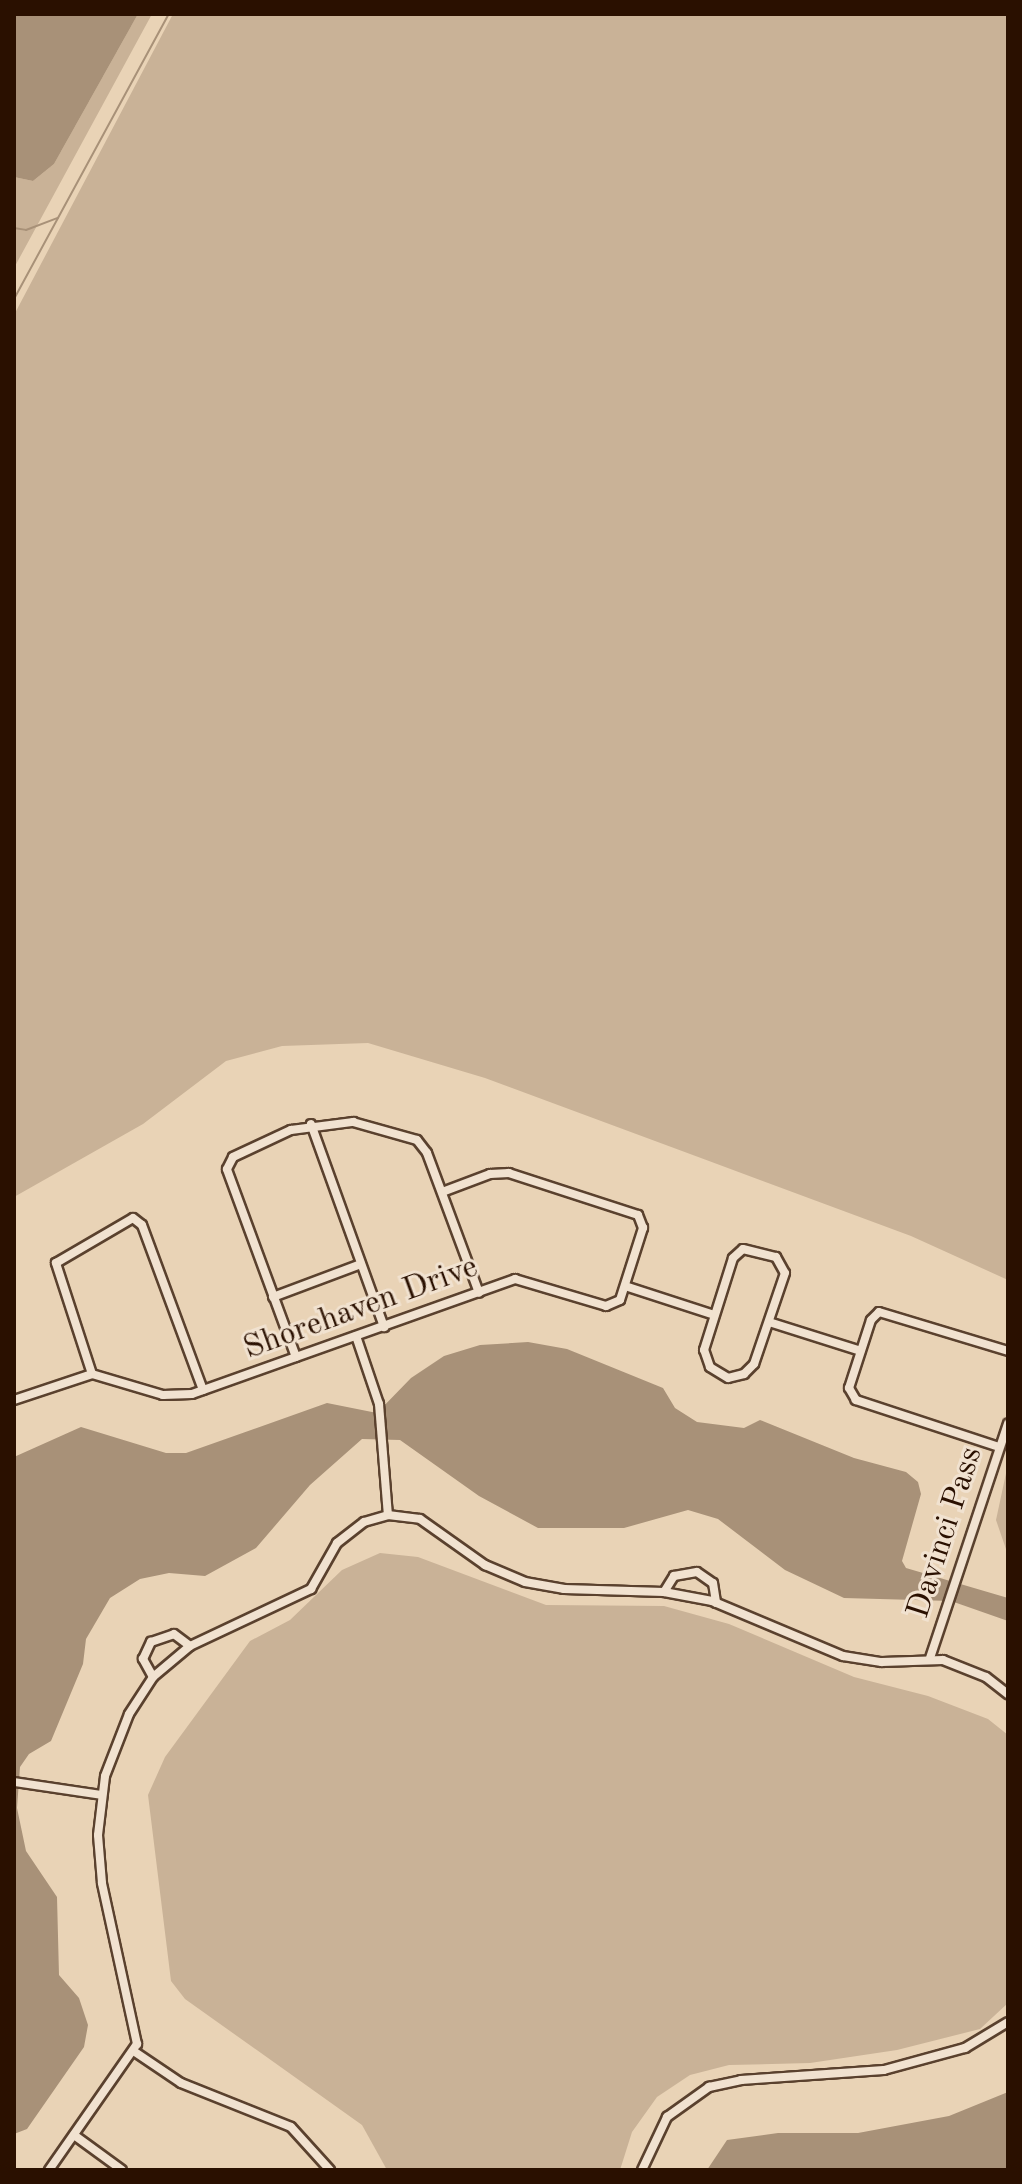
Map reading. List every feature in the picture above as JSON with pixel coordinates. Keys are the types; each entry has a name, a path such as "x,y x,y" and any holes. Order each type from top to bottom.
{"street":[{"path":"296,1357 227,1165 259,1142 311,1124 353,1122 410,1136 427,1153 479,1293"},
{"path":"311,1124 384,1327"},
{"path":"442,1192 490,1174 509,1173 634,1212 643,1228 625,1286 714,1315"},
{"path":"14,1400 92,1374 56,1263 133,1218 142,1225 203,1390"},
{"path":"747,1248 784,1265 769,1322 752,1367 728,1378 713,1370 704,1354 714,1315 734,1255 747,1248"},
{"path":"273,1297 361,1264"},
{"name":"Shorehaven Drive","path":"92,1374 163,1395 203,1390 522,1279 609,1306 620,1300 625,1286"},
{"path":"999,1447 853,1398 849,1388 874,1315 885,1311 1008,1351"},
{"path":"769,1322 861,1351"},
{"path":"356,1336 379,1404 388,1515"},
{"name":"Davinci Pass","path":"930,1658 1008,1424"},
{"path":"49,2170 135,2052 137,2035 102,1883 102,1795 120,1734 153,1677 190,1646 302,1596 315,1585 345,1535 364,1522 388,1515 420,1519 470,1556 525,1582 564,1589 664,1592 716,1603 843,1656 882,1662 930,1658 967,1667 1008,1694"},
{"path":"664,1592 674,1576 697,1572 713,1583 716,1603"},
{"path":"153,1677 143,1659 151,1642 168,1634 190,1646"},
{"path":"14,1782 102,1795"},
{"path":"642,2170 667,2117 709,2087 741,2080 884,2070 965,2048 1008,2022"},
{"path":"135,2052 181,2083 291,2127 330,2170"},
{"path":"74,2135 122,2170"}],"shaded area":[{"path":"14,14 138,14 54,164 33,181 14,177"},
{"path":"138,14 152,14 14,268 14,177 33,181 54,164"},
{"path":"173,14 1008,14 1008,1280 911,1236 485,1078 368,1043 282,1046 226,1061 143,1124 14,1197 14,315"},
{"path":"528,1342 567,1349 663,1388 675,1408 697,1422 744,1428 760,1420 854,1458 906,1472 918,1482 921,1494 902,1561 906,1568 1008,1598 1008,1621 951,1601 844,1598 785,1570 718,1519 688,1510 624,1528 538,1528 479,1496 400,1440 362,1439 310,1485 256,1548 205,1576 169,1573 140,1579 110,1598 86,1639 83,1664 51,1741 29,1754 20,1767 17,1808 26,1851 57,1897 59,1975 79,1998 88,2025 84,2047 27,2129 14,2134 14,1457 81,1427 166,1453 186,1453 327,1403 377,1413 411,1378 444,1356 480,1345"},
{"path":"1008,1464 1008,1555 996,1520"},
{"path":"380,1553 418,1557 546,1605 664,1606 729,1624 854,1677 928,1696 988,1719 1008,1735 1008,2003 980,2029 897,2050 810,2063 729,2065 690,2075 657,2097 632,2132 620,2170 387,2170 362,2125 185,1999 171,1981 148,1795 165,1757 250,1641 290,1620 342,1570"},
{"path":"1008,2092 1008,2170 707,2170 727,2140 778,2133 858,2133 949,2116"}],"waterway":[{"path":"14,299 169,14"},
{"path":"14,228 26,230 58,218"}]}
